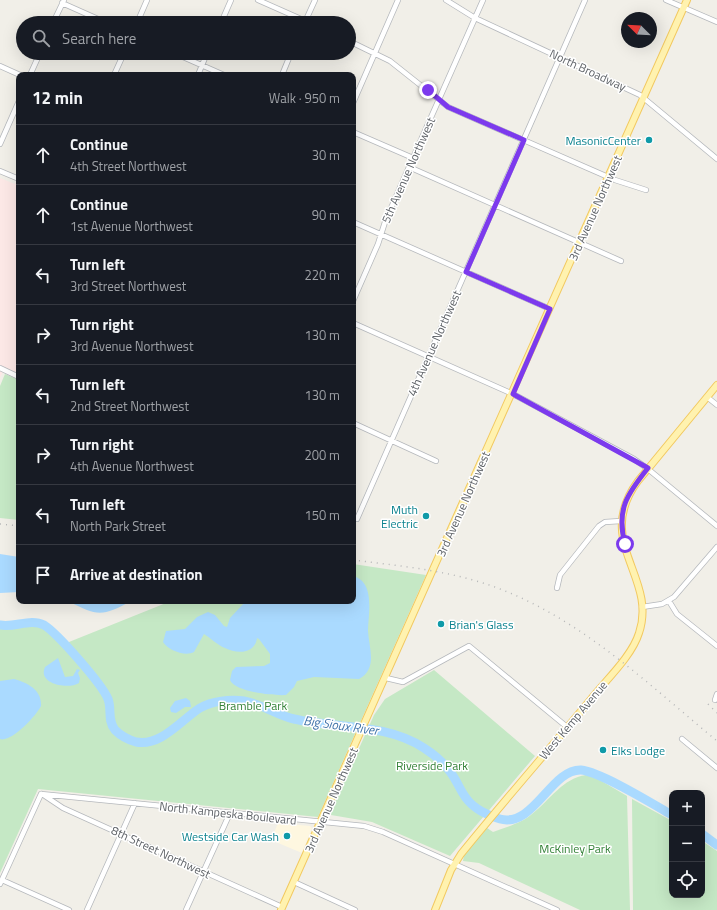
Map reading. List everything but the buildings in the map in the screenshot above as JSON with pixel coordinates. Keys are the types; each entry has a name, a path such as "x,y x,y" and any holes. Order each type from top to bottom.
{"main road":[{"name":"3rd Avenue Northwest","path":"282,909 513,394 687,0"},
{"path":"621,521 623,507 629,494 648,468 717,385"},
{"name":"West Kemp Avenue","path":"434,910 454,864 482,828 634,646 640,631 642,607 641,595 625,544 621,521"}],"street":[{"path":"140,16 147,0"},
{"path":"224,16 231,0"},
{"path":"258,0 294,16"},
{"path":"309,16 315,0"},
{"path":"356,95 398,0"},
{"name":"North Broadway","path":"446,0 475,18 644,98 717,159"},
{"name":"5th Avenue Northwest","path":"356,294 409,167 483,0"},
{"name":"4th Avenue Northwest","path":"357,519 585,0"},
{"path":"666,0 717,22"},
{"path":"56,16 63,2 92,16"},
{"path":"356,44 390,61 448,107 609,177 646,190"},
{"path":"31,72 37,60"},
{"path":"115,72 121,60"},
{"path":"189,60 217,72"},
{"path":"199,72 205,60"},
{"path":"283,72 288,60"},
{"path":"0,66 16,73"},
{"path":"1,140 16,108"},
{"path":"356,133 413,158"},
{"path":"409,167 621,261"},
{"path":"0,170 16,178"},
{"path":"356,223 550,309"},
{"path":"356,324 513,394 648,468 717,526"},
{"path":"0,368 16,376"},
{"path":"707,397 717,405"},
{"path":"356,425 436,461"},
{"path":"557,588 560,575 599,526 605,522 621,521"},
{"path":"642,607 658,605 669,601 717,547"},
{"path":"669,601 677,614 717,646"},
{"path":"386,678 403,682 469,646 567,727"},
{"path":"714,700 717,694"},
{"path":"682,739 717,768"},
{"path":"41,794 1,882 69,910"},
{"name":"North Kampeska Boulevard","path":"41,794 322,822 357,824 377,830 555,910"},
{"name":"8th Street Northwest","path":"41,794 63,808 282,909"},
{"path":"87,910 135,803"},
{"path":"186,910 230,813"},
{"path":"294,882 355,910"}],"shaded area":[{"path":"0,178 15,184 16,182 16,372 5,368 0,378"},
{"path":"278,823 310,826 312,828 302,853 271,840"}],"green space":[{"path":"5,374 16,379 16,520 0,518 0,386"},
{"name":"Bramble Park","path":"356,564 426,575 318,817 38,789 0,873 0,625 4,626 36,622 46,626 54,632 64,644 164,604 356,604"},
{"name":"Riverside Park","path":"434,670 535,756 450,856 372,822 331,815 330,813 374,715 385,699"},
{"name":"McKinley Park","path":"586,775 593,776 627,796 630,910 580,910 479,863 463,861 464,855 487,828 493,832 524,820 570,780"},
{"path":"632,799 669,819 669,898 705,898 705,843 717,851 717,910 633,910"}],"water":[{"path":"0,554 16,557 16,592 0,593"},
{"path":"356,577 360,579 365,585 368,592 368,631 371,651 369,669 365,675 359,679 314,677 297,681 294,687 286,695 273,695 239,688 230,680 232,671 236,667 264,666 270,663 270,654 257,638 253,647 249,650 240,652 222,647 204,634 194,652 186,654 169,648 163,642 166,631 185,629 197,617 208,612 215,615 224,626 227,627 230,618 243,604 356,604"},
{"path":"74,604 125,604 113,610 100,613 86,610"},
{"path":"58,658 65,677 73,676 77,669 80,670 78,673 80,678 79,683 68,686 61,685 55,684 45,678 45,667"},
{"path":"14,679 29,685 37,691 41,700 41,706 23,728 10,737 0,739 0,681"},
{"path":"186,698 190,701 191,707 185,707 176,713 171,712 170,708 175,701"}],"waterway":[{"name":"Big Sioux River","path":"0,625 6,626 33,622 44,625 50,630 79,659 104,692 108,699 110,718 115,730 119,734 136,742 154,740 162,736 171,731 200,708 210,704 221,701 244,701 251,702 294,719 378,730 409,740 436,756 448,769 469,802 486,814 500,819 512,819 523,815 533,807 560,778 570,772 581,770 614,782 669,813"},
{"name":"Big Sioux River","path":"705,836 717,845"}],"railway":[{"path":"0,524 16,526"},
{"path":"356,560 458,576 508,592 541,608 573,626 603,647 717,741"},
{"path":"708,704 717,713"}],"place":[{"name":"MasonicCenter","path":"649,140"},
{"name":"Muth Electric","path":"426,516"},
{"name":"Brian's Glass","path":"441,624"},
{"name":"Elks Lodge","path":"603,750"},
{"name":"Westside Car Wash","path":"287,836"}],"route":[{"path":"428,90 448,107 524,140 466,272 550,309 513,394 648,468 634,486 623,507 621,524 625,544"}]}
